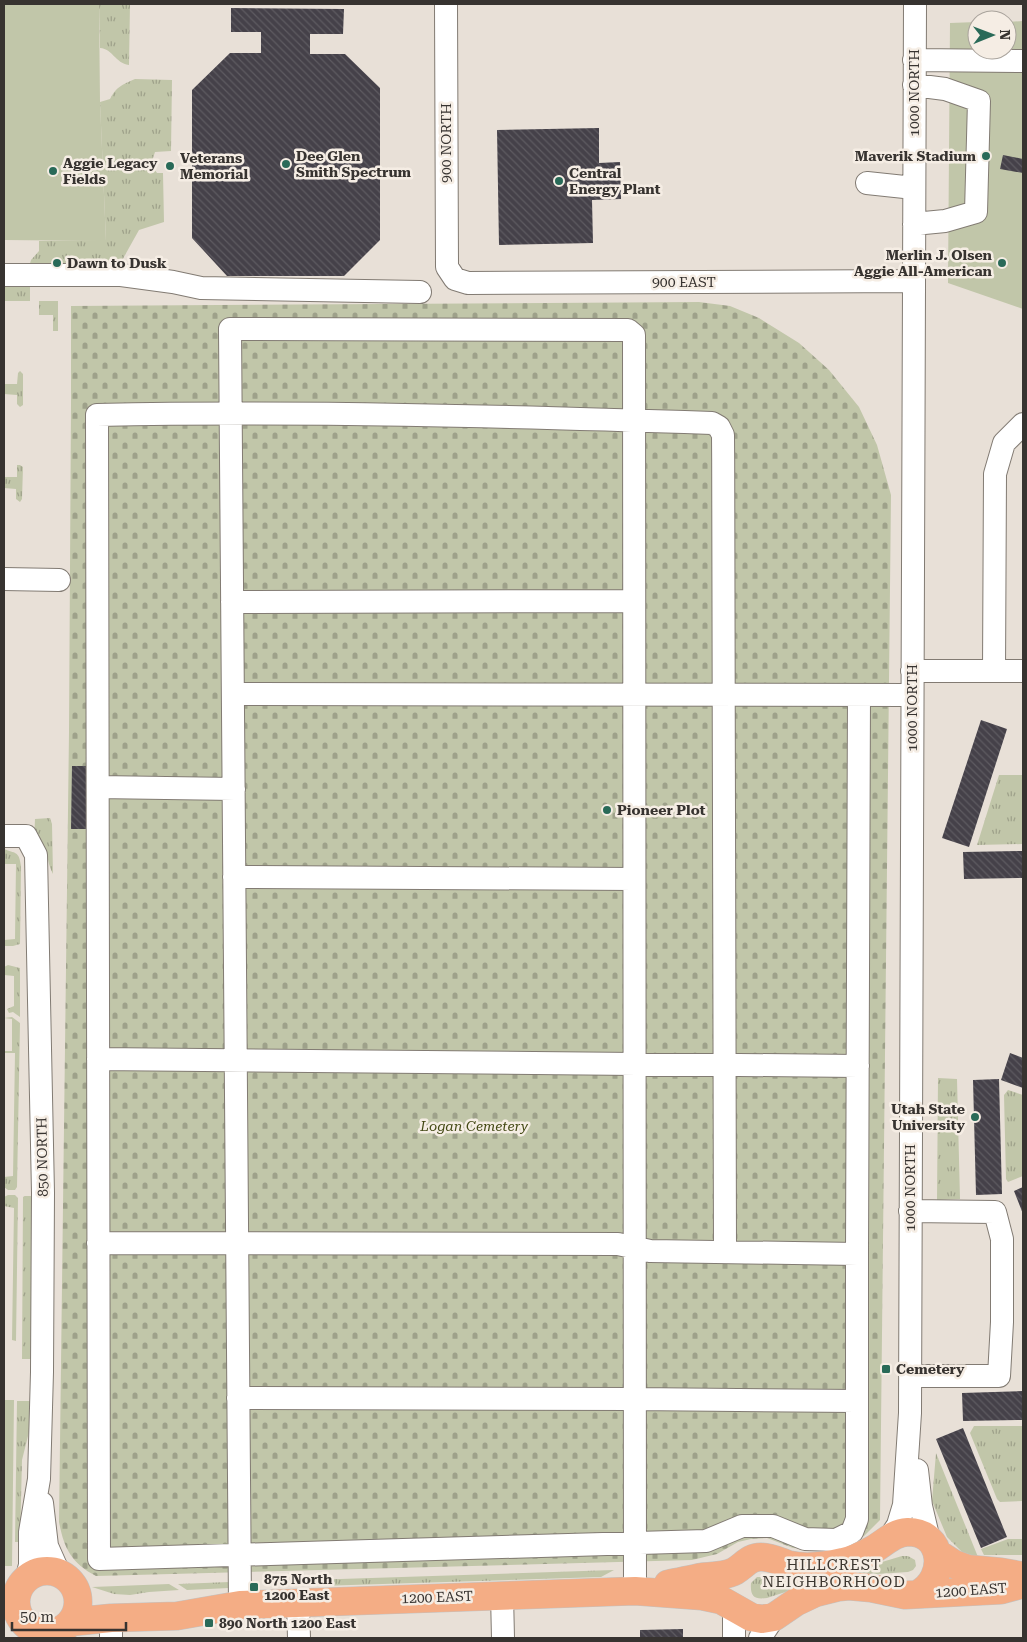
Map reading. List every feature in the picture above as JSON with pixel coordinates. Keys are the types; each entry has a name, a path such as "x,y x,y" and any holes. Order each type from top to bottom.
{"main road":[{"name":"1200 EAST","path":"635,1591 735,1571 751,1558 762,1556 793,1566 807,1567 846,1562 876,1548 890,1537 910,1532 919,1534 954,1564 968,1570 1001,1572 1023,1576"},
{"name":"1200 EAST","path":"918,1594 932,1583 936,1576 939,1564 933,1546"},
{"path":"43,1571 48,1571 66,1580 78,1595 78,1605 76,1614 64,1629 46,1634 36,1632 12,1619 16,1606 16,1587 38,1572 43,1571"},
{"path":"734,1608 730,1596 731,1581 735,1571"},
{"name":"1200 EAST","path":"66,1580 93,1597 109,1601 178,1598 240,1605"},
{"name":"1200 EAST","path":"71,1622 111,1628 240,1605 635,1591 702,1596 721,1600 751,1617 762,1619 767,1628 796,1602 806,1596 839,1587 881,1589 904,1595 1001,1590 1023,1584"}],"street":[{"name":"900 NORTH","path":"446,4 447,267 455,279"},
{"name":"1000 NORTH","path":"890,1537 898,1524 904,1505 910,1413 915,4"},
{"path":"914,60 1023,61"},
{"path":"914,85 946,89 979,101 976,212 944,221 914,224"},
{"path":"867,183 914,188"},
{"path":"4,275 121,275 201,288 420,292"},
{"name":"900 EAST","path":"455,279 468,283 914,282"},
{"path":"240,1605 230,329 628,330 634,335 635,1591"},
{"path":"725,1252 723,1064 725,695 723,435 719,427 712,423 634,420 231,412 97,414 99,1559 706,1542 742,1526 773,1526 805,1539 836,1540 852,1532 857,1519 856,1254 859,695"},
{"path":"994,671 995,474 1004,443 1023,424"},
{"path":"4,578 60,580"},
{"path":"232,602 634,601"},
{"path":"912,671 1023,671"},
{"path":"233,694 912,695"},
{"path":"98,787 234,789"},
{"name":"850 NORTH","path":"4,836 26,836 36,856 43,1192 42,1372 39,1479 30,1532 30,1564 16,1587"},
{"path":"234,877 634,879"},
{"path":"98,1059 858,1066"},
{"path":"910,1211 995,1212 1002,1239 1002,1322 999,1376 910,1376"},
{"path":"98,1243 618,1244 650,1251 856,1254"},
{"path":"238,1398 856,1401"},
{"name":"1000 NORTH","path":"910,1413 921,1506 933,1546"},
{"name":"850 NORTH","path":"39,1479 47,1546 66,1580"},
{"path":"502,1595 503,1638"},
{"path":"298,1603 299,1638"},
{"path":"734,1608 734,1638"}],"green space":[{"name":"Aggie Legacy Fields","path":"4,4 99,4 100,102 106,241 4,240"},
{"path":"99,4 130,4 129,65 120,62 108,51 100,48"},
{"name":"Maverik Stadium","path":"1017,21 1023,21 1023,309 948,283 950,23 967,22 967,60 1017,60"},
{"path":"135,79 172,80 171,151 155,152 151,164 157,173 163,173 164,222 139,230 120,264 99,267 99,262 74,263 74,267 62,267 61,261 56,258 52,260 52,267 29,267 31,260 39,251 39,241 106,240 100,102 110,99 120,86"},
{"path":"30,281 30,301 4,301 4,282"},
{"path":"39,301 58,301 58,331 53,331 53,315 39,315"},
{"name":"Logan Cemetery","path":"699,302 730,306 759,318 799,343 829,370 859,407 877,445 891,495 880,1520 864,1536 837,1547 793,1548 767,1538 751,1539 738,1542 717,1554 692,1560 96,1576 80,1566 70,1554 63,1540 59,1522 69,732 71,306"},
{"path":"20,371 23,374 23,405 20,407 17,404 17,395 4,394 4,384 17,384"},
{"path":"17,465 23,467 22,499 20,502 16,499 16,489 4,488 4,477 17,477"},
{"path":"999,775 1023,775 1023,844 977,845"},
{"path":"50,818 52,824 53,874 45,850 35,835 35,819"},
{"path":"4,849 18,855 21,866 20,944 13,946 4,946 4,940 15,939 16,864 4,864"},
{"path":"8,965 20,968 20,1017 13,1012 9,1013 7,1009 14,1006 14,976 4,975 4,967"},
{"path":"12,1017 20,1023 17,1187 15,1190 8,1190 4,1187 4,1177 13,1176 15,1053 4,1053 4,1051 12,1051 12,1019 4,1018"},
{"path":"938,1078 957,1079 960,1199 937,1200"},
{"path":"1008,1090 1023,1095 1023,1176 1008,1182 1006,1179 1004,1095"},
{"path":"15,1195 18,1198 16,1341 12,1340 14,1208 4,1206 4,1197"},
{"path":"31,1196 34,1212 33,1359 22,1359 23,1197"},
{"path":"4,1400 14,1400 12,1566 4,1566"},
{"path":"17,1401 32,1401 31,1424 22,1460 20,1542 15,1542"},
{"path":"974,1426 1023,1426 1023,1501 1000,1502 997,1499 970,1433"},
{"path":"936,1453 978,1557 963,1553 947,1537 932,1501"},
{"path":"1008,1539 1023,1539 1023,1555 984,1555 981,1549"},
{"path":"902,1556 908,1556 915,1560 916,1566 913,1570 908,1572 846,1576 819,1581 767,1598 756,1598 751,1591 751,1583 757,1577 783,1577 852,1571"},
{"path":"614,1570 601,1577 319,1586 309,1580"},
{"path":"230,1582 229,1588 187,1590 178,1584"},
{"path":"169,1584 179,1590 130,1595 114,1594 92,1587"}],"building":[{"name":"Dee Glen Smith Spectrum","path":"231,8 344,9 343,34 310,34 310,54 345,54 380,88 380,240 344,276 227,276 192,238 192,90 230,53 261,53 261,32 231,32"},
{"name":"Central Energy Plant","path":"599,128 599,163 620,162 621,199 592,200 593,243 499,245 497,130"},
{"path":"1003,155 1023,159 1023,173 1000,169"},
{"path":"981,720 1007,729 969,847 942,838"},
{"path":"72,766 92,766 92,829 71,829"},
{"path":"1023,851 1023,878 964,879 963,852"},
{"path":"1010,1053 1023,1058 1023,1088 1001,1080"},
{"path":"999,1079 1002,1194 976,1195 973,1080"},
{"path":"1023,1187 1023,1214 1014,1191"},
{"path":"1023,1391 1023,1420 963,1421 962,1393"},
{"path":"963,1428 1007,1537 981,1548 936,1439"},
{"path":"683,1629 683,1638 640,1638 640,1630"}],"place":[{"name":"Maverik Stadium","path":"986,156"},
{"name":"Dee Glen Smith Spectrum","path":"286,164"},
{"name":"Veterans Memorial","path":"170,166"},
{"name":"Aggie Legacy Fields","path":"53,171"},
{"name":"Central Energy Plant","path":"559,181"},
{"name":"Dawn to Dusk","path":"57,263"},
{"name":"Merlin J. Olsen Aggie All-American","path":"1002,263"},
{"name":"Pioneer Plot","path":"607,810"},
{"name":"Utah State University","path":"975,1117"},
{"name":"Cemetery","path":"886,1369"},
{"name":"875 North 1200 East","path":"254,1587"},
{"name":"890 North 1200 East","path":"209,1623"}],"district":[{"name":"HILLCREST NEIGHBORHOOD","path":"834,1574"}]}
